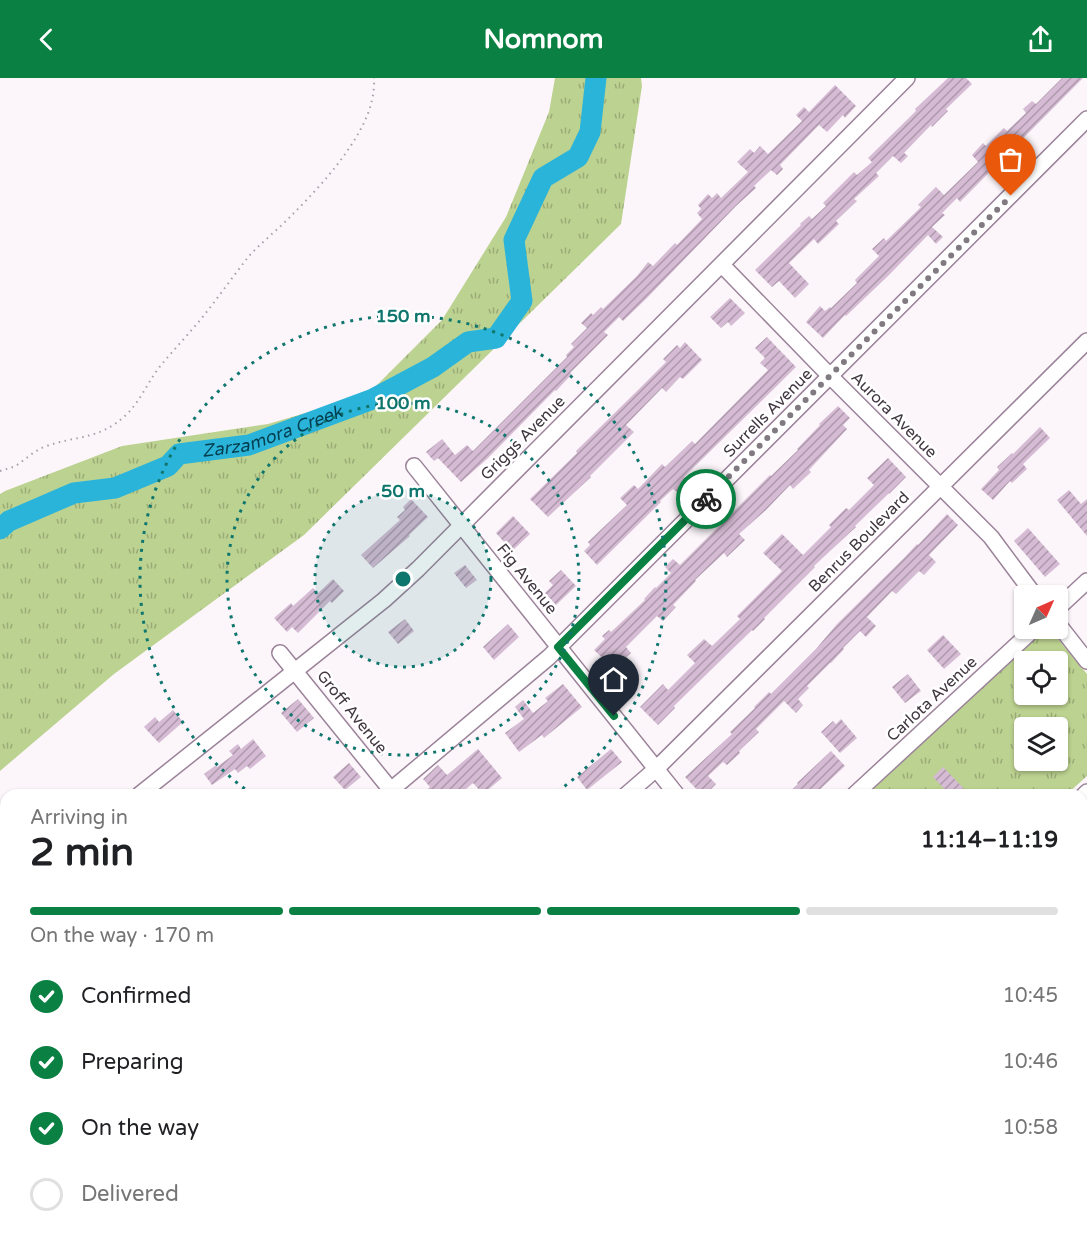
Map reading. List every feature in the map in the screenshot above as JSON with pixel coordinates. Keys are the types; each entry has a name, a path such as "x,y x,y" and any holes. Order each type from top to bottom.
{"street":[{"name":"Griggs Avenue","path":"146,789 384,600 418,569 907,78"},
{"name":"Surrells Avenue","path":"396,789 558,647 1087,119"},
{"name":"Aurora Avenue","path":"722,265 991,537 1027,585"},
{"name":"Benrus Boulevard","path":"633,789 656,769 1087,341"},
{"name":"Fig Avenue","path":"414,466 673,789"},
{"path":"1068,598 1087,580"},
{"path":"1068,637 1087,661"},
{"name":"Carlota Avenue","path":"861,789 1023,639"},
{"name":"Groff Avenue","path":"280,653 388,789"}],"path":[{"path":"0,471 15,466 41,448 61,441 94,435 110,428 127,414 152,377 251,254 291,217 334,168 358,134 368,112 374,78"}],"green space":[{"path":"555,78 641,78 642,86 621,224 304,535 114,674 0,771 0,494 122,446 268,424 367,395 442,320 506,217 549,112"},
{"path":"1033,639 1058,639 1087,674 1087,776 1073,789 873,789 1014,657 1014,705 1068,705 1068,651 1021,651"}],"building":[{"path":"948,78 966,78 972,84 946,109 948,111 904,153 908,156 901,163 893,156 876,173 879,176 854,199 857,201 836,221 839,224 818,244 814,239 789,263 809,284 795,298 779,281 772,287 755,270 800,224 809,216 812,219 826,206 823,203 854,172 857,175 872,162 868,158"},
{"path":"1062,78 1083,78 960,202 957,198 942,213 945,215 932,227 943,237 936,244 928,235 823,338 806,322 820,306 825,311 831,308 857,283 855,280 879,256 872,249 884,238 886,241 921,207 918,205 936,187 944,195 978,162 972,155 983,143 986,146 1004,128 1007,131 1026,113 1023,109 1032,101 1036,104"},
{"path":"835,85 856,106 845,118 843,115 827,132 819,125 780,165 783,169 777,175 771,170 754,186 756,188 646,299 623,321 619,317 604,332 608,335 570,373 572,374 556,391 487,459 461,482 438,458 434,461 426,452 442,439 455,455 467,445 473,451 567,357 566,355 574,347 571,344 587,328 581,323 591,313 593,315 601,307 603,309 648,262 653,266 702,219 697,213 701,209 698,205 708,194 712,198 717,193 721,198 748,172 737,162 750,149 754,153 760,146 768,154 802,121 796,115 804,107 809,112"},
{"path":"730,298 745,313 731,326 728,322 721,328 710,317"},
{"path":"767,337 796,367 684,477 688,481 677,492 673,489 597,565 584,551 590,545 588,542 627,505 620,498 634,485 638,489 662,464 665,467 692,441 695,444 768,370 760,363 765,358 755,348"},
{"path":"685,342 702,360 683,379 680,377 666,392 662,388 626,425 634,432 548,517 530,499 666,362 663,359 677,345 680,348"},
{"path":"838,406 850,418 843,425 847,429 809,470 811,472 793,489 790,485 739,534 745,540 727,557 724,553 695,580 673,605 676,607 663,621 657,616 626,647 631,653 622,661 636,676 622,690 608,676 614,669 594,650 605,639 602,636 609,630 611,632 671,573 665,567 673,559 680,565 798,450 819,424"},
{"path":"1040,427 1050,438 1023,464 1027,469 1012,483 1010,481 993,500 981,489 999,470 997,467"},
{"path":"888,458 906,477 814,566 753,631 674,706 675,708 658,725 640,707 663,684 668,690 695,663 687,655 704,639 712,646 740,619 737,616 782,571 763,553 782,534 803,555 846,508 849,510 874,485 867,478"},
{"path":"1069,490 1081,504 1087,499 1087,536 1057,500"},
{"path":"411,499 428,517 373,568 361,555 400,520 397,517 405,510 403,507"},
{"path":"947,514 958,525 929,555 936,562 924,575 919,571 896,594 892,591 867,617 876,626 866,637 860,631 807,686 809,688 798,699 803,705 796,713 784,701 756,729 759,732 739,751 740,753 727,765 723,762 708,776 716,784 711,789 696,789 685,777 732,734 730,732 754,707 769,692 771,694 816,649 837,624"},
{"path":"513,516 530,534 512,551 496,533"},
{"path":"1028,528 1060,564 1045,577 1014,541"},
{"path":"465,565 477,580 466,588 454,573"},
{"path":"561,570 576,586 556,605 545,593 553,585 549,581"},
{"path":"333,579 344,591 332,603 330,601 298,633 292,627 287,632 274,618 291,603 293,606 313,588 318,593"},
{"path":"405,619 414,631 398,644 388,632"},
{"path":"508,624 519,637 494,660 483,647"},
{"path":"943,635 961,654 944,669 927,650"},
{"path":"908,674 921,691 905,703 892,687"},
{"path":"563,684 582,707 544,738 542,735 519,752 505,733 524,719 515,707 523,700 533,713 548,701 545,698"},
{"path":"298,699 314,718 297,732 281,713"},
{"path":"173,710 183,722 159,743 144,727 155,717 159,722"},
{"path":"841,719 857,738 840,753 821,732 833,721 836,724"},
{"path":"253,739 266,756 250,769 247,766 238,773 235,769 212,785 204,774 233,755 229,751 238,744 241,749"},
{"path":"478,749 502,778 489,789 478,789 473,783 466,789 428,789 430,787 423,779 438,765 447,775"},
{"path":"611,749 622,762 588,789 577,777"},
{"path":"831,751 845,766 820,789 793,789"},
{"path":"349,763 361,777 344,789 333,777"},
{"path":"943,767 964,789 944,789 933,777"}],"waterway":[{"name":"Zarzamora Creek","path":"0,529 9,521 74,493 115,488 168,466 179,454 249,445 373,399 433,367 468,342 496,338 522,301 514,240 543,178 578,157 590,132 596,78"}],"way so far":[{"path":"706,499 1011,196"}],"route":[{"path":"614,716 558,647 706,499"}]}
